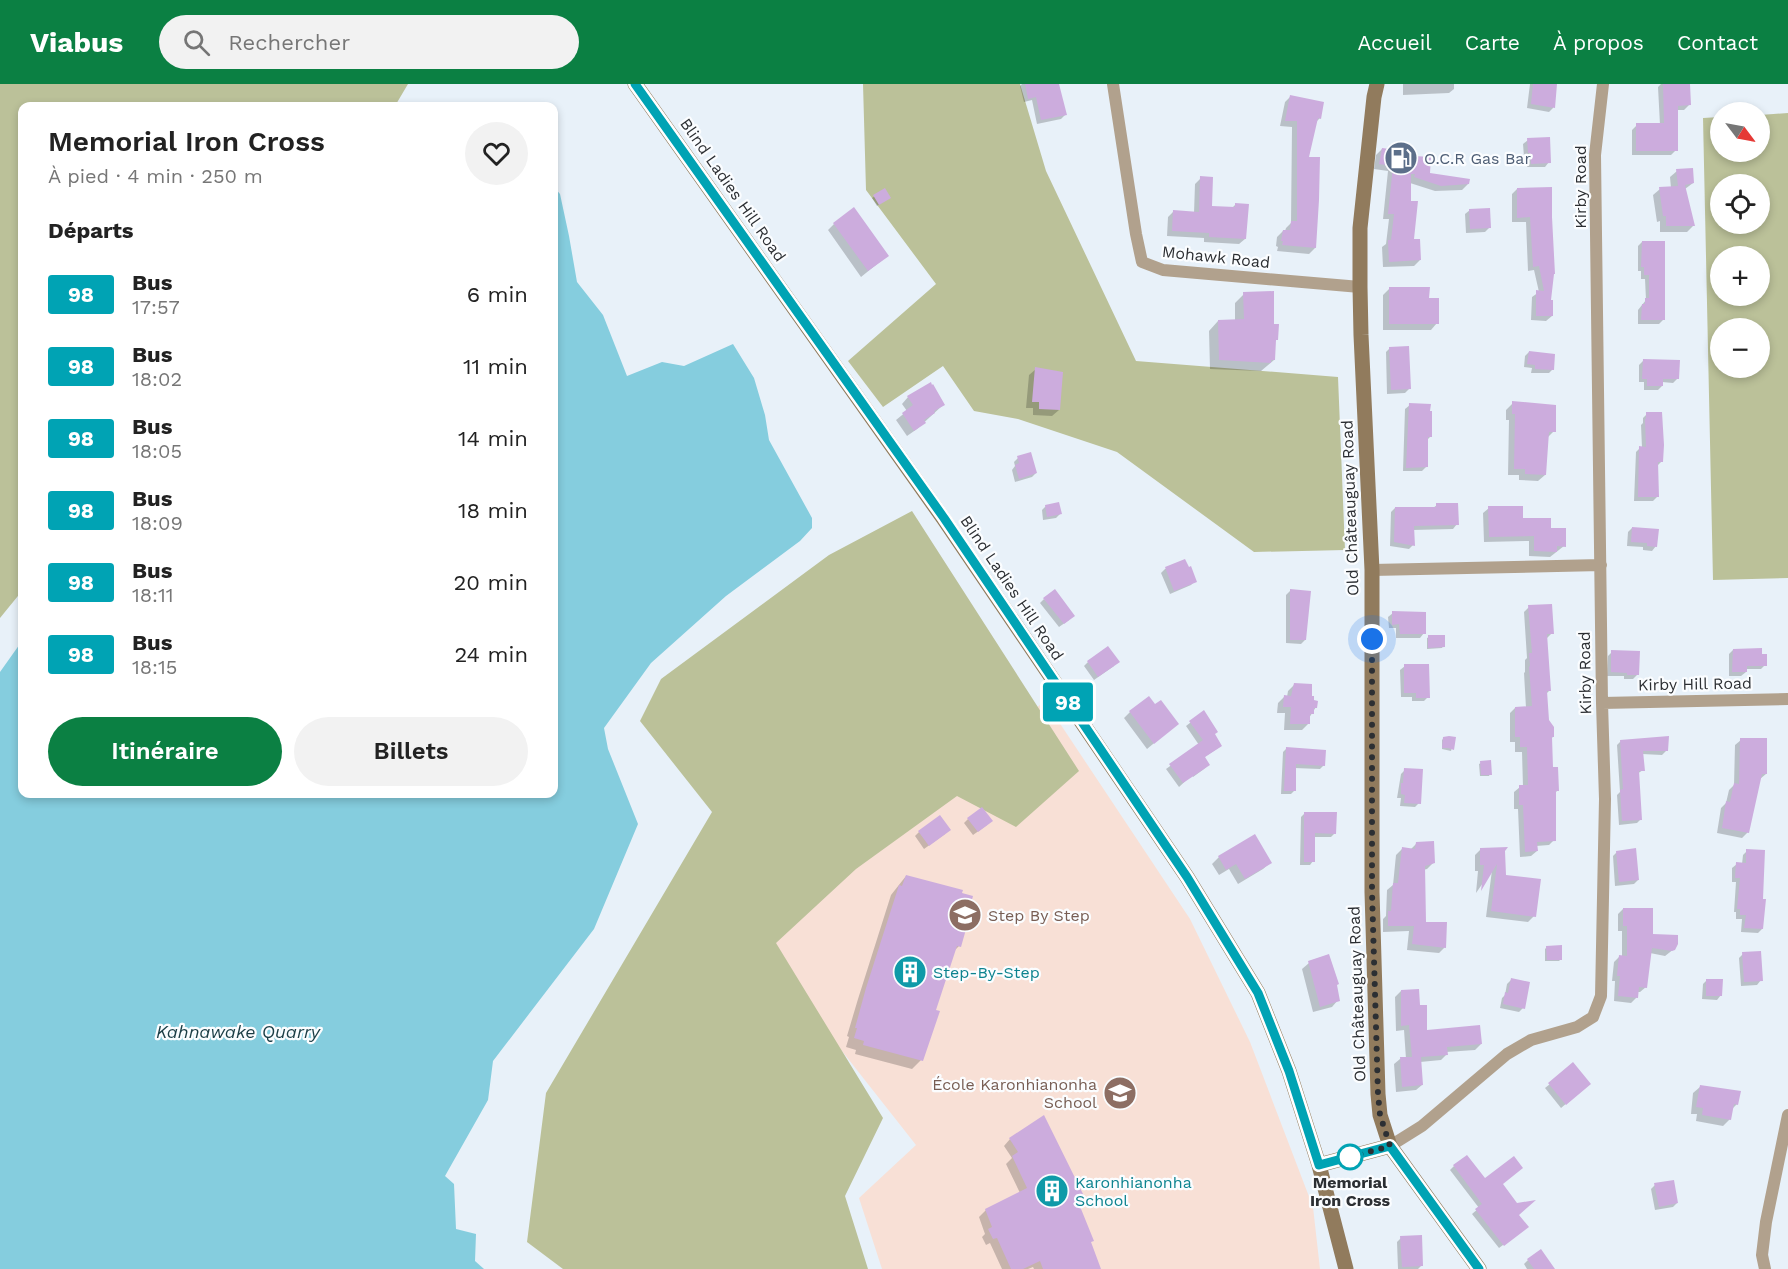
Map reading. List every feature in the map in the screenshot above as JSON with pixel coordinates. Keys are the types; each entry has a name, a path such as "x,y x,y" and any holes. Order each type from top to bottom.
{"street":[{"name":"Blind Ladies Hill Road","path":"636,84 944,518 1187,877 1258,993 1289,1071 1319,1165 1346,1269"},
{"name":"Mohawk Road","path":"1113,84 1142,262 1163,270 1360,287"},
{"name":"Old Châteauguay Road","path":"1377,84 1360,228 1360,287 1372,570 1372,892 1378,1094 1380,1115 1390,1146"},
{"name":"Kirby Road","path":"1390,1146 1422,1126 1507,1054 1531,1040 1577,1027 1593,1017 1601,996 1605,799 1595,155 1603,84"},
{"path":"1372,570 1601,565"},
{"name":"Kirby Hill Road","path":"1602,703 1788,699"},
{"path":"1765,1269 1762,1255 1766,1222 1788,1115"},
{"path":"1319,1165 1390,1146 1479,1269"}],"shaded area":[{"path":"1045,701 1190,919 1250,1042 1313,1207 1320,1269 882,1269 859,1198 916,1145 749,933"}],"green space":[{"path":"0,84 408,84 397,102 18,102 18,596 0,618"},
{"path":"863,84 1020,84 1046,171 1136,361 1338,377 1345,550 1254,552 1117,452 1018,419 974,411 943,366 883,407 848,361 936,284 866,190"},
{"path":"1788,113 1788,578 1713,580 1703,118 1710,118 1710,162 1770,162 1770,114"},
{"path":"912,511 1079,771 1016,827 957,796 856,869 776,943 883,1118 845,1196 868,1269 563,1269 527,1242 546,1093 712,812 640,721 661,679 829,555"}],"water":[{"name":"Kahnawake Quarry","path":"558,192 577,282 603,315 627,376 662,362 684,366 733,344 754,378 765,415 769,440 812,518 812,528 800,541 726,596 651,663 604,728 608,749 638,824 594,929 493,1061 488,1100 445,1176 454,1184 456,1229 476,1234 475,1261 484,1269 0,1269 0,672 18,647 18,798 558,798"}],"building":[{"path":"1025,84 1059,84 1067,115 1041,120 1036,97 1028,99"},
{"path":"1533,84 1557,84 1555,108 1531,104"},
{"path":"1663,84 1690,84 1691,105 1678,106 1678,151 1636,151 1636,123 1664,123"},
{"path":"1290,95 1324,102 1309,157 1320,157 1316,248 1282,245 1283,241 1281,241 1283,230 1290,230 1291,221 1297,221 1297,121 1285,121"},
{"path":"1550,137 1551,163 1531,164 1527,138"},
{"path":"1382,148 1397,150 1397,155 1431,157 1430,173 1470,179 1469,184 1441,186 1411,174 1411,201 1418,201 1414,239 1420,239 1421,260 1389,262 1388,240 1391,240 1394,214 1388,214 1393,166 1379,164"},
{"path":"1693,168 1694,183 1685,185 1695,226 1666,226 1659,187 1678,186 1676,169"},
{"path":"1200,176 1213,177 1212,206 1235,207 1235,203 1249,204 1246,239 1209,237 1209,233 1172,231 1173,210 1199,212"},
{"path":"1552,187 1555,274 1551,300 1553,300 1553,316 1536,316 1536,290 1544,291 1539,266 1533,267 1530,217 1517,218 1517,188"},
{"path":"885,188 891,198 879,205 873,195"},
{"path":"854,207 889,256 868,271 833,223"},
{"path":"1490,208 1491,228 1470,229 1469,209"},
{"path":"1642,241 1665,241 1665,320 1641,320 1642,304 1645,304 1645,298 1649,298 1649,275 1644,275 1644,267 1641,267"},
{"path":"1389,287 1430,287 1429,298 1439,298 1439,324 1389,324"},
{"path":"1274,291 1274,324 1279,324 1275,360 1271,360 1271,363 1219,360 1218,320 1244,319 1243,292"},
{"path":"1409,346 1411,389 1391,390 1389,347"},
{"path":"1529,351 1555,354 1554,370 1535,369 1535,365 1527,364"},
{"path":"1643,359 1680,360 1679,379 1663,379 1663,386 1647,386 1647,379 1642,379"},
{"path":"1035,367 1063,372 1060,410 1039,409 1039,402 1032,402"},
{"path":"931,382 945,405 934,411 935,413 924,420 926,423 914,431 902,413 913,405 907,396"},
{"path":"1512,401 1556,405 1556,432 1549,432 1546,475 1525,474 1525,469 1514,469 1515,414 1512,414"},
{"path":"1409,403 1431,404 1432,437 1428,437 1428,467 1406,468"},
{"path":"1646,412 1662,412 1664,445 1663,462 1658,462 1659,497 1638,497 1639,446 1646,447"},
{"path":"1031,452 1037,473 1019,479 1015,465 1019,463 1017,456"},
{"path":"1059,502 1062,514 1047,517 1045,505"},
{"path":"1436,503 1458,503 1459,525 1414,526 1415,546 1394,542 1395,507 1436,507"},
{"path":"1488,506 1523,506 1523,518 1551,518 1551,528 1566,528 1566,547 1557,546 1557,552 1534,551 1534,536 1489,537"},
{"path":"1632,527 1659,529 1657,547 1647,546 1647,543 1631,542"},
{"path":"1185,559 1189,567 1191,566 1197,582 1174,591 1165,567"},
{"path":"1055,589 1075,616 1064,624 1043,598"},
{"path":"1290,589 1311,591 1306,640 1290,640"},
{"path":"1552,604 1554,634 1547,634 1551,691 1547,691 1549,720 1554,727 1553,767 1558,767 1556,841 1537,842 1538,851 1525,852 1523,805 1519,805 1519,785 1528,785 1527,747 1520,747 1520,737 1515,737 1515,707 1532,706 1529,653 1532,653 1528,605"},
{"path":"1392,611 1426,612 1426,634 1400,634 1399,624 1392,625"},
{"path":"1428,635 1445,635 1445,647 1428,648"},
{"path":"1108,646 1120,662 1098,677 1087,661"},
{"path":"1762,648 1762,654 1767,654 1767,666 1747,666 1747,672 1732,672 1733,649"},
{"path":"1611,650 1640,651 1639,675 1611,672"},
{"path":"1404,664 1429,664 1430,698 1416,698 1416,693 1404,693"},
{"path":"1294,683 1312,684 1312,696 1318,701 1314,714 1310,714 1310,724 1290,724 1291,707 1283,707 1284,695 1291,696"},
{"path":"1149,696 1155,704 1161,700 1179,724 1154,744 1129,711"},
{"path":"1204,710 1218,732 1215,734 1222,746 1205,757 1210,765 1183,783 1169,764 1203,740 1189,721"},
{"path":"1669,736 1668,751 1643,751 1645,771 1639,771 1642,820 1622,821 1620,740"},
{"path":"1443,737 1456,737 1454,750 1442,748"},
{"path":"1740,738 1767,738 1767,774 1762,774 1749,833 1722,828 1726,801 1730,802 1734,783 1739,784"},
{"path":"1286,747 1326,750 1325,766 1296,764 1296,791 1284,791"},
{"path":"1491,760 1492,775 1481,775 1480,761"},
{"path":"1404,768 1423,769 1421,804 1404,803 1405,795 1401,794 1401,783 1403,783"},
{"path":"982,807 993,821 978,832 967,818"},
{"path":"1304,812 1337,812 1336,834 1315,833 1315,862 1304,862"},
{"path":"940,815 951,830 929,846 918,831"},
{"path":"1255,834 1272,863 1245,879 1236,864 1226,870 1218,856"},
{"path":"1434,841 1435,863 1425,866 1426,922 1447,922 1446,948 1412,944 1414,926 1388,926 1388,911 1391,911 1393,883 1398,883 1402,847 1415,849 1416,842"},
{"path":"1508,847 1505,851 1506,875 1541,879 1536,917 1491,911 1497,864 1481,891 1484,865 1480,865 1480,848"},
{"path":"1636,848 1639,880 1619,882 1616,851"},
{"path":"1746,849 1765,850 1763,899 1766,899 1763,929 1744,928 1746,915 1740,915 1740,909 1737,909 1740,878 1735,878 1736,862 1746,863"},
{"name":"Step-By-Step","path":"906,875 963,890 962,893 973,896 961,947 957,946 936,1010 940,1011 923,1061 863,1045 864,1041 854,1038 866,988 899,885 902,886"},
{"path":"1623,908 1653,908 1653,934 1678,935 1675,950 1652,948 1647,988 1639,987 1638,998 1618,996 1619,955 1627,956 1627,926 1623,926"},
{"path":"1562,945 1562,960 1547,960 1546,946"},
{"path":"1761,951 1763,981 1744,982 1742,952"},
{"path":"1329,954 1339,984 1337,985 1340,1001 1320,1007 1308,961"},
{"path":"1511,978 1530,982 1525,1009 1503,1004"},
{"path":"1706,979 1723,979 1722,996 1706,996"},
{"path":"1419,989 1420,1005 1427,1005 1427,1030 1480,1025 1482,1044 1447,1047 1448,1055 1421,1057 1423,1085 1402,1087 1400,1057 1412,1057 1409,1025 1401,1026 1401,990"},
{"path":"1573,1062 1591,1084 1566,1105 1548,1083"},
{"path":"1700,1085 1741,1091 1738,1105 1734,1104 1731,1120 1702,1115 1703,1108 1696,1107"},
{"name":"Karonhianonha School","path":"1044,1115 1084,1196 1077,1199 1094,1241 1091,1242 1101,1269 1043,1269 1040,1261 1023,1269 1011,1269 997,1238 993,1239 988,1229 992,1227 985,1209 1027,1188 1012,1156 1018,1152 1009,1138"},
{"path":"1467,1155 1485,1178 1514,1156 1523,1168 1503,1184 1517,1203 1536,1200 1519,1215 1529,1227 1504,1246 1475,1209 1482,1204 1453,1165"},
{"path":"1674,1180 1678,1203 1659,1207 1654,1183"},
{"path":"1422,1235 1423,1266 1402,1267 1400,1236"},
{"path":"1541,1249 1555,1269 1534,1269 1527,1259"}],"bus line":[{"name":"98","path":"635,84 944,518 1187,877 1258,993 1289,1071 1319,1165 1390,1146 1479,1269"}],"place":[{"name":"O.C.R Gas Bar","path":"1401,158"},
{"name":"Step By Step","path":"965,915"},
{"name":"Step-By-Step","path":"910,972"},
{"name":"École Karonhianonha School","path":"1120,1093"},
{"name":"Memorial Iron Cross","path":"1350,1157"},
{"name":"Karonhianonha School","path":"1052,1191"}],"route":[{"path":"1350,1157 1390,1146 1380,1115 1378,1094 1372,892 1372,639"}]}
